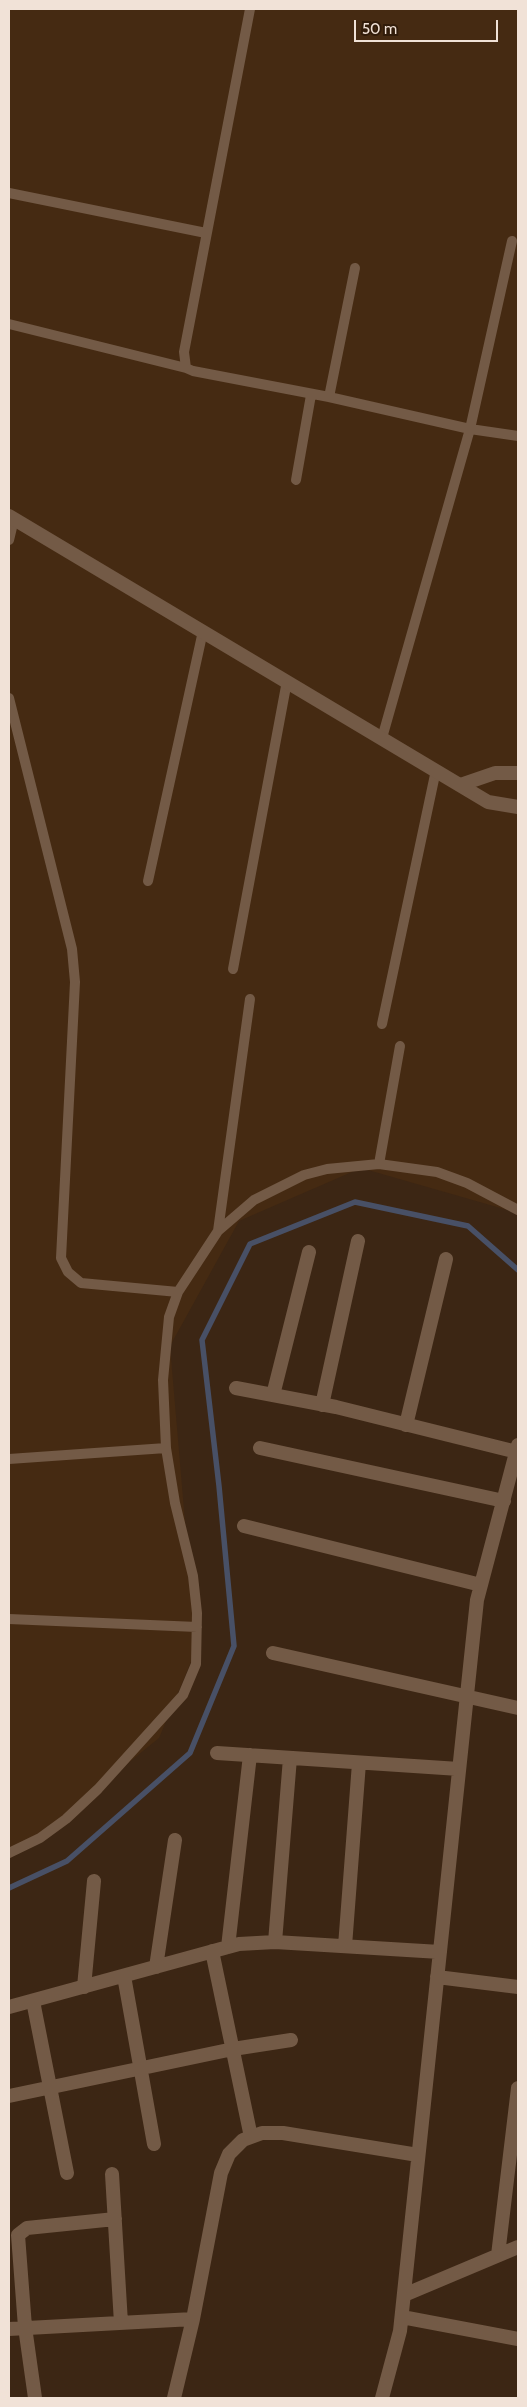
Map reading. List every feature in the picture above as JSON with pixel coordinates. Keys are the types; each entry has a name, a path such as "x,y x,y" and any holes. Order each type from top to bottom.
{"street":[{"path":"12,518 488,802 518,807"},
{"path":"460,785 495,773 518,773"},
{"path":"322,1405 358,1241"},
{"path":"273,1395 310,1252"},
{"path":"406,1424 446,1259"},
{"path":"236,1388 517,1448 476,1600 402,2317 382,2398"},
{"path":"260,1448 504,1501"},
{"path":"244,1526 480,1585"},
{"path":"274,1653 518,1708"},
{"path":"217,1753 459,1769"},
{"path":"228,1947 250,1755"},
{"path":"275,1942 290,1758"},
{"path":"345,1946 359,1762"},
{"path":"156,1967 175,1840"},
{"path":"84,1987 94,1880"},
{"path":"9,2008 239,1944 275,1942 440,1952"},
{"path":"212,1951 251,2137"},
{"path":"124,1976 154,2144"},
{"path":"437,1977 518,1987"},
{"path":"33,2001 67,2173"},
{"path":"9,2096 233,2049 291,2040"},
{"path":"498,2255 518,2088"},
{"path":"174,2398 193,2319 220,2173 229,2154 243,2140 262,2133 283,2133 418,2155"},
{"path":"112,2174 122,2323"},
{"path":"35,2398 25,2327 18,2235 27,2228 115,2219"},
{"path":"404,2295 518,2246"},
{"path":"402,2317 518,2336"},
{"path":"9,2328 193,2319"}],"lane":[{"path":"186,368 184,352 250,9"},
{"path":"9,193 206,233"},
{"path":"382,738 470,429 512,241"},
{"path":"329,397 355,268"},
{"path":"9,324 186,368 193,372 329,397 470,429 518,436"},
{"path":"296,480 311,395"},
{"path":"9,540 12,518"},
{"path":"148,881 203,631"},
{"path":"233,969 286,682"},
{"path":"9,698 72,949 75,982 61,1258 68,1272 82,1283 178,1292"},
{"path":"382,1024 436,770"},
{"path":"218,1231 250,998"},
{"path":"379,1164 400,1046"},
{"path":"9,1853 40,1838 66,1819 98,1789 183,1695 196,1664 197,1627 193,1576 175,1503 166,1448 163,1380 169,1316 178,1292 218,1231 254,1200 304,1175 327,1169 379,1164 438,1172 467,1183 518,1210"},
{"path":"9,1459 166,1448"},
{"path":"9,1619 197,1627"}],"shaded area":[{"path":"9,9 518,9 518,1216 511,1211 361,1168 239,1221 170,1346 196,1650 159,1738 38,1836 9,1852"}],"waterway":[{"path":"9,1888 67,1861 190,1753 234,1646 219,1486 202,1340 250,1244 355,1202 468,1226 518,1270"}]}
